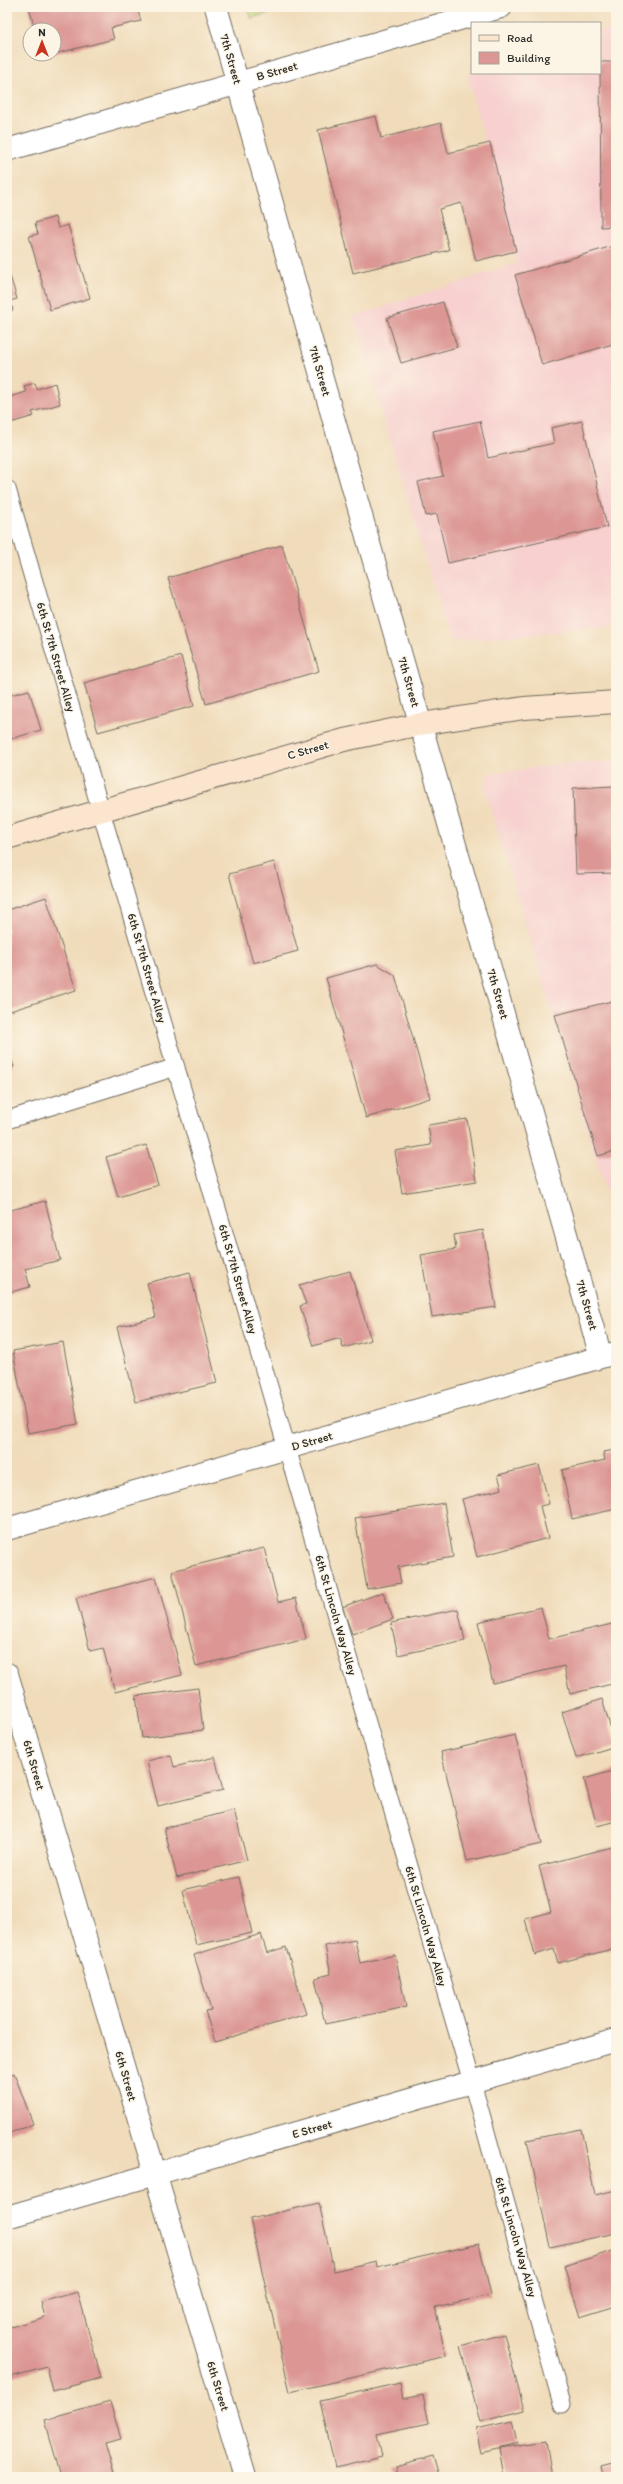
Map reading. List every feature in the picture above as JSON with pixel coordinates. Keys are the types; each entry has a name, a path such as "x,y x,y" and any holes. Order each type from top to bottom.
{"street":[{"name":"7th Street","path":"216,7 421,724 609,1355"},
{"name":"B Street","path":"7,150 501,7"},
{"name":"C Street","path":"7,838 344,740 421,724 524,708 616,702"},
{"name":"D Street","path":"7,1529 609,1355"},
{"name":"6th Street","path":"7,1674 245,2477"},
{"name":"E Street","path":"7,2217 616,2040"}],"lane":[{"name":"6th St 7th Street Alley","path":"7,489 287,1448"},
{"path":"7,1120 176,1067"},
{"name":"6th St Lincoln Way Alley","path":"287,1448 472,2082 562,2404"}],"shaded area":[{"path":"616,27 616,627 450,641 353,317 517,263 467,74 601,74 601,32"},
{"path":"616,762 616,1225 484,787 488,774 569,763"}],"green space":[{"path":"248,7 292,7 251,18"}],"building":[{"path":"29,7 137,7 141,21 111,28 114,39 62,52 62,22 33,22"},
{"path":"601,62 616,62 616,226 601,227"},
{"path":"376,116 381,138 441,123 448,153 490,143 516,251 476,261 461,203 439,209 449,250 353,273 318,130"},
{"path":"55,217 58,228 68,225 90,298 50,310 29,236 38,234 35,223"},
{"path":"616,245 616,343 542,365 515,275"},
{"path":"7,266 17,299 10,301 13,310 7,312"},
{"path":"443,302 457,347 401,363 387,318"},
{"path":"35,383 37,389 55,383 60,404 32,412 34,416 7,424 7,398 26,392 24,386"},
{"path":"480,421 488,458 554,443 551,428 582,421 607,527 448,563 437,514 426,516 418,482 443,476 433,431"},
{"path":"282,545 319,671 206,704 168,578"},
{"path":"181,656 194,706 98,732 84,683"},
{"path":"29,690 41,730 7,740 7,696"},
{"path":"615,786 616,873 576,874 573,788"},
{"path":"274,862 298,951 253,963 229,874"},
{"path":"46,897 76,990 7,1012 7,910"},
{"path":"377,964 395,975 430,1098 366,1118 326,978"},
{"path":"616,1000 616,1151 598,1156 555,1015"},
{"path":"7,1047 14,1067 7,1069"},
{"path":"467,1119 477,1181 402,1193 395,1151 431,1145 428,1125"},
{"path":"146,1145 158,1185 118,1197 106,1157"},
{"path":"45,1201 60,1260 25,1269 30,1287 7,1293 7,1211"},
{"path":"483,1230 496,1307 432,1317 421,1255 456,1249 454,1235"},
{"path":"350,1271 371,1340 343,1348 340,1338 313,1346 300,1306 306,1304 299,1285"},
{"path":"190,1272 217,1383 136,1402 117,1327 156,1317 147,1283"},
{"path":"63,1342 78,1424 28,1433 13,1351"},
{"path":"616,1450 616,1509 572,1519 562,1470 605,1460 603,1452"},
{"path":"539,1465 549,1504 540,1506 548,1538 477,1557 462,1499 502,1489 498,1475"},
{"path":"444,1503 453,1557 398,1567 401,1583 367,1589 355,1518"},
{"path":"264,1548 278,1602 296,1598 306,1639 196,1666 172,1571"},
{"path":"156,1577 182,1675 115,1692 103,1648 90,1651 76,1598"},
{"path":"383,1592 393,1619 352,1634 342,1607"},
{"path":"541,1607 549,1639 616,1623 616,1683 570,1694 564,1666 493,1683 478,1622"},
{"path":"458,1609 465,1641 398,1655 391,1623"},
{"path":"198,1688 203,1730 142,1738 136,1696"},
{"path":"602,1699 616,1746 576,1758 562,1712"},
{"path":"515,1735 541,1844 467,1861 441,1752"},
{"path":"171,1755 174,1767 215,1757 223,1790 158,1806 147,1761"},
{"path":"616,1770 616,1821 597,1826 584,1779"},
{"path":"234,1810 247,1860 177,1878 164,1828"},
{"path":"616,1846 616,1948 558,1963 554,1949 535,1955 525,1919 551,1912 539,1866"},
{"path":"239,1877 252,1933 196,1945 183,1890"},
{"path":"261,1934 267,1953 286,1947 306,2014 215,2042 205,2011 211,2010 194,1955"},
{"path":"355,1940 360,1963 395,1955 406,2007 325,2024 315,1978 331,1974 325,1946"},
{"path":"14,2073 33,2124 7,2134 7,2076"},
{"path":"581,2129 595,2195 616,2190 616,2233 550,2247 527,2140"},
{"path":"319,2203 334,2271 376,2261 377,2267 479,2244 491,2295 435,2307 446,2356 290,2392 250,2219"},
{"path":"616,2250 616,2306 580,2317 564,2266"},
{"path":"78,2292 101,2378 53,2391 47,2367 7,2378 7,2328 45,2317 41,2302"},
{"path":"504,2334 524,2410 480,2422 460,2346"},
{"path":"400,2383 403,2399 423,2395 429,2423 377,2434 382,2456 335,2467 320,2401"},
{"path":"110,2402 121,2439 105,2443 115,2477 61,2477 45,2420"},
{"path":"512,2421 517,2443 481,2452 476,2429"},
{"path":"546,2441 552,2477 504,2477 499,2448"},
{"path":"433,2456 439,2477 398,2477 395,2466"},
{"path":"616,2463 616,2477 603,2477 601,2467"}]}
